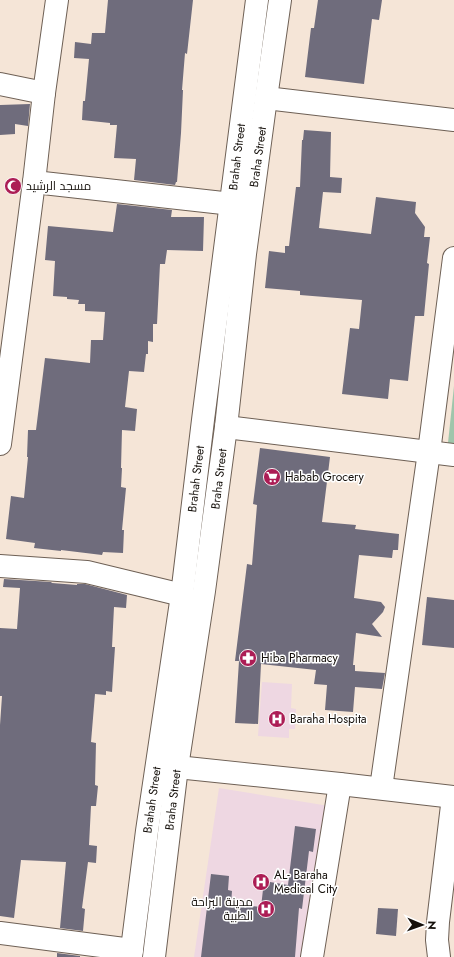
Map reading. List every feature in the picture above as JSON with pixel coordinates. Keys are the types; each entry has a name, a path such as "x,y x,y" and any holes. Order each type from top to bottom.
{"street":[{"path":"0,444 9,295 34,182 44,93 57,0"},
{"name":"Brahah Street","path":"131,953 148,824 182,595 257,0"},
{"name":"Braha Street","path":"154,957 177,767 204,591 226,428 245,254 280,0"},
{"path":"0,84 44,93"},
{"path":"266,98 454,120"},
{"path":"34,182 232,204"},
{"path":"381,788 429,452 454,258"},
{"path":"226,428 454,455"},
{"path":"0,566 87,572 182,595"},
{"path":"177,767 454,797 438,922 437,940 439,957"},
{"path":"312,957 340,784"},
{"path":"0,933 131,953"}],"shaded area":[{"name":"Baraha Hospita","path":"262,682 292,684 291,708 296,709 295,729 289,729 289,738 258,736"},
{"name":"AL- Baraha Medical City","path":"219,788 329,806 307,957 194,957"}],"green space":[{"path":"454,386 454,443 448,443"}],"building":[{"path":"108,0 193,0 187,54 185,53 181,133 177,182 175,185 134,180 136,159 114,158 117,125 82,120 89,59 74,58 75,42 91,44 92,33 105,33"},
{"path":"318,0 382,0 379,20 372,19 364,84 305,77 311,28 314,28"},
{"path":"30,104 28,126 15,124 15,134 0,135 0,105"},
{"path":"304,130 331,132 330,177 342,178 341,193 323,192 319,228 371,234 376,197 416,202 415,213 425,227 424,237 430,237 424,316 415,316 408,381 390,379 388,399 342,394 350,328 359,329 362,300 300,295 300,291 265,288 269,251 285,253 285,246 289,246 296,187 300,187 302,140"},
{"path":"117,204 172,210 171,217 204,217 203,251 167,250 165,264 160,264 157,324 153,324 153,342 148,341 148,354 146,354 144,372 129,371 125,407 137,409 135,431 122,430 121,487 126,488 122,530 124,530 123,553 103,552 102,555 34,548 35,543 6,539 11,496 24,498 28,457 28,430 36,430 45,358 90,363 91,340 103,340 105,312 85,311 85,304 78,304 79,300 53,296 55,261 45,260 48,226 113,232"},
{"path":"260,448 330,457 322,522 356,525 355,529 399,534 398,550 393,550 392,558 359,555 354,598 381,602 385,607 383,612 372,624 382,637 356,633 353,665 355,665 355,671 385,673 382,689 355,687 353,712 325,710 327,685 314,684 316,670 261,664 258,724 235,723 239,661 235,661 247,564 252,565 257,505 253,504"},
{"path":"4,579 77,585 85,584 127,595 126,608 114,607 112,647 115,647 112,692 106,691 106,695 95,694 91,742 96,743 95,785 98,786 96,806 91,806 89,845 97,846 96,863 88,862 82,908 85,909 83,931 60,928 66,862 21,860 14,918 0,916 0,725 2,696 0,696 0,628 17,629 20,588 3,587"},
{"path":"427,597 454,600 454,648 422,645"},
{"path":"295,826 316,829 313,852 309,851 302,909 299,908 295,957 201,957 211,874 229,876 228,890 232,891 231,904 261,907 264,881 288,885"},
{"path":"378,908 398,909 396,936 376,934"},
{"path":"57,953 80,956 80,957 57,957"}],"place":[{"name":"مسجد الرشيد","path":"13,186"},
{"name":"Habab Grocery","path":"272,477"},
{"name":"Hiba Pharmacy","path":"248,658"},
{"name":"Baraha Hospita","path":"277,719"},
{"name":"AL- Baraha Medical City","path":"261,882"},
{"name":"مدينة البراحة الطبية","path":"266,909"}]}
